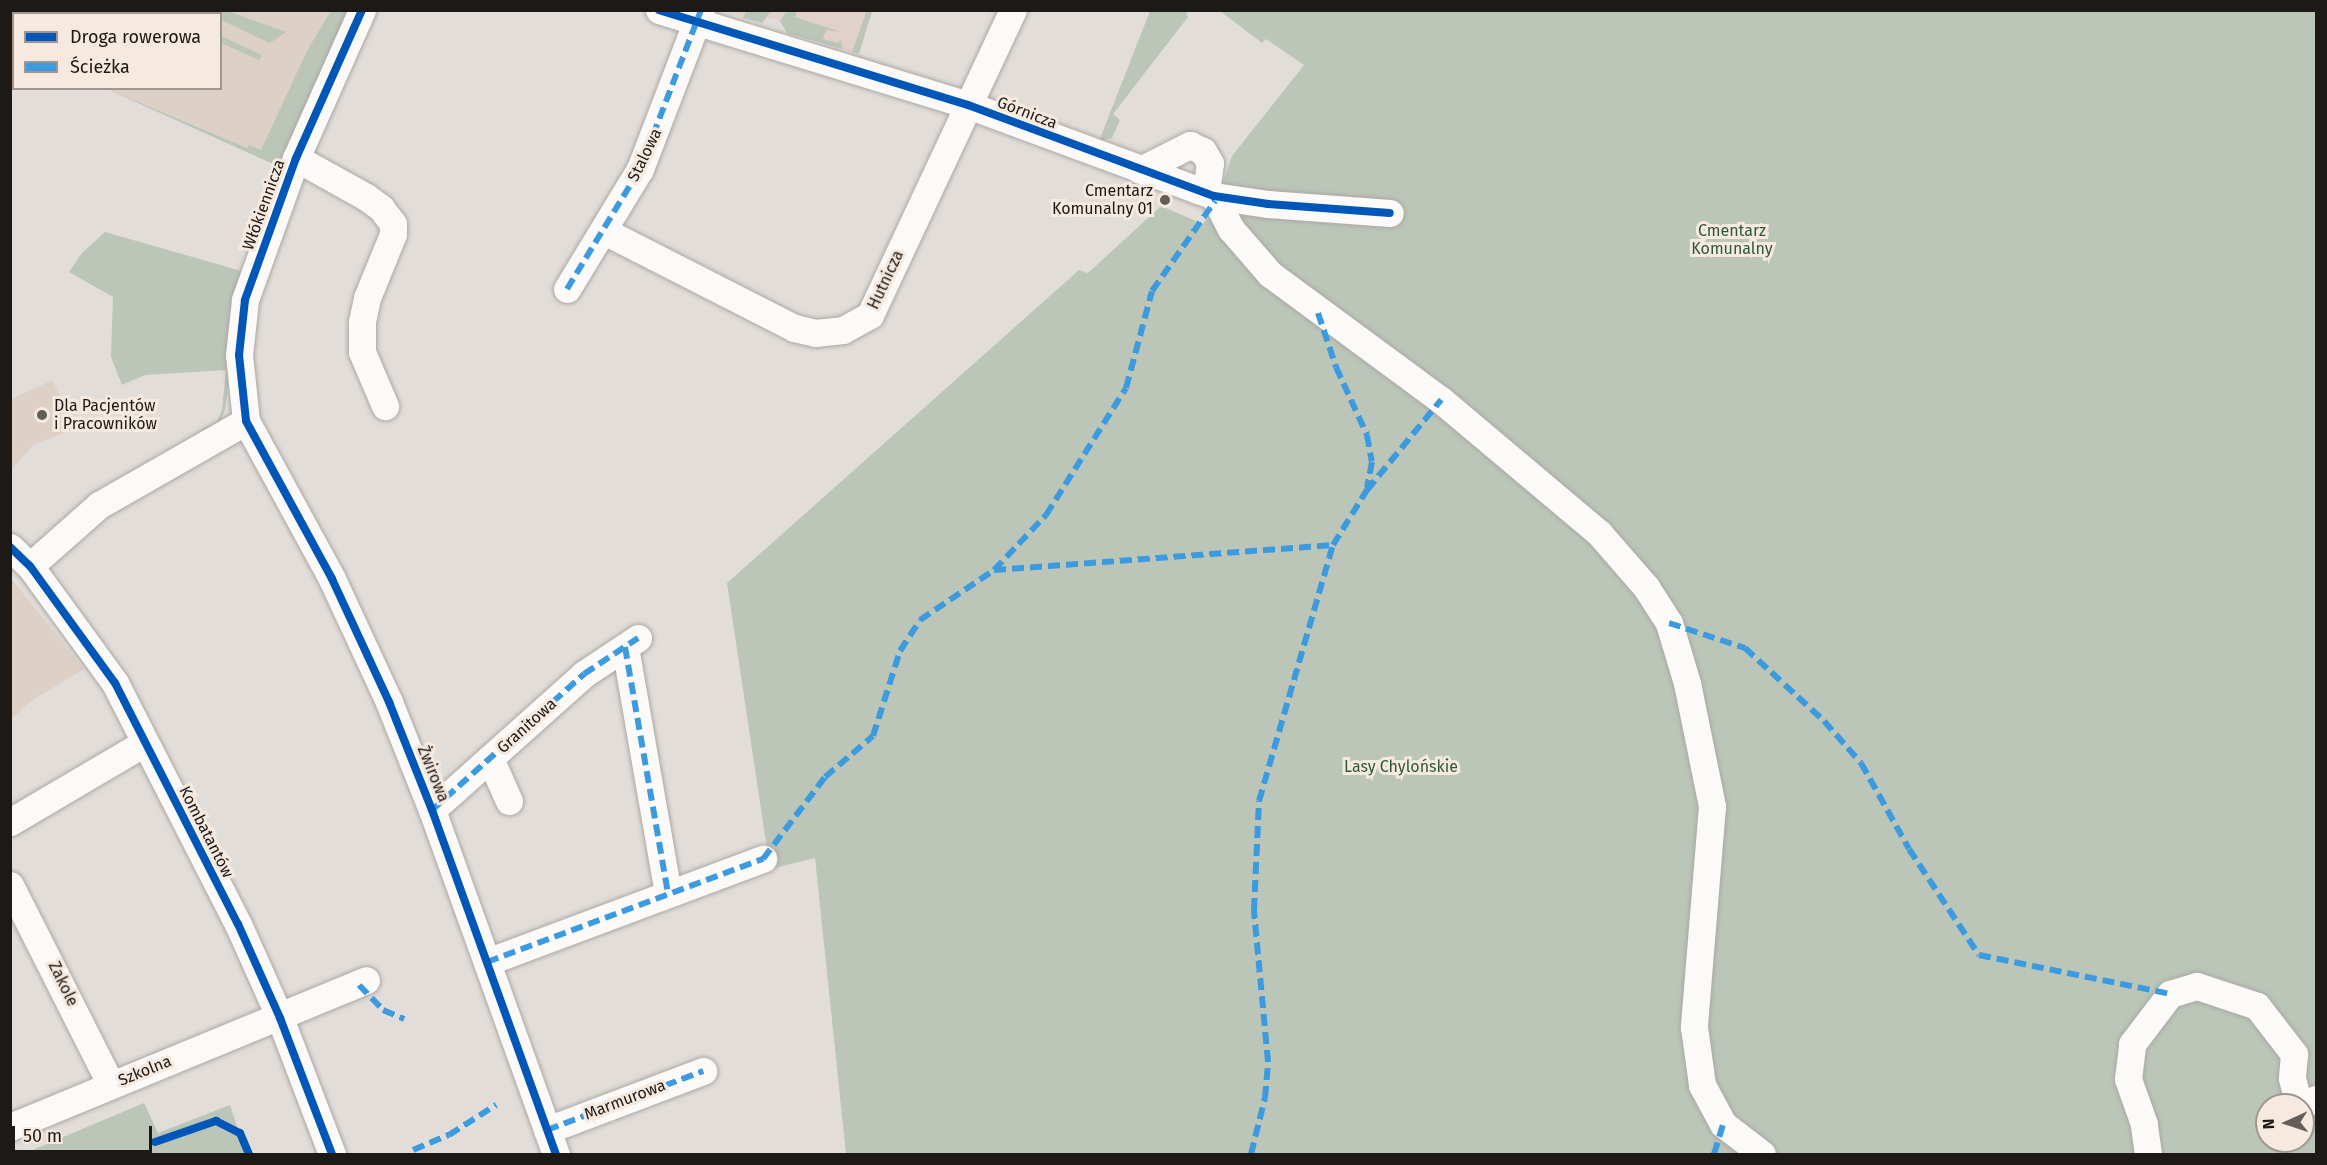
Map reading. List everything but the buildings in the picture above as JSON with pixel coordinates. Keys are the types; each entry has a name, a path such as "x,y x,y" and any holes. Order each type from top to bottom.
{"street":[{"name":"Włókiennicza","path":"246,421 239,355 245,300 296,158 362,10"},
{"name":"Górnicza","path":"659,10 699,17 968,105 1206,193 1268,204 1390,213"},
{"name":"Hutnicza","path":"604,231 794,328 815,333 843,330 870,315 1013,10"},
{"name":"Stalowa","path":"567,289 604,231 656,133 699,17"},
{"path":"1140,170 1190,145 1203,151 1210,163 1206,193 1231,229 1270,274 1441,400 1599,533 1646,587 1669,623 1687,682 1712,806 1694,1027 1702,1085 1723,1124 1762,1155"},
{"path":"296,158 381,208 393,224 393,234 367,298 362,322 362,352 385,406"},
{"path":"30,566 99,505 246,421"},
{"name":"Żwirowa","path":"246,421 333,579 432,810 552,1142"},
{"name":"Kombatantów","path":"10,547 30,566 115,683 238,924 280,1018 332,1155"},
{"name":"Granitowa","path":"432,810 584,675 632,643 668,893"},
{"path":"10,822 144,743"},
{"path":"490,758 509,801"},
{"path":"487,962 763,859"},
{"name":"Zakole","path":"10,885 111,1085"},
{"name":"Szkolna","path":"10,1127 280,1018 366,980"},
{"path":"2148,1155 2144,1124 2128,1079 2132,1044 2170,994 2197,986 2257,1006 2294,1054 2292,1078 2297,1098 2307,1103 2316,1099"},
{"name":"Marmurowa","path":"552,1142 703,1071"}],"shaded area":[{"path":"11,11 345,11 276,165 109,90 222,90 222,12 12,12 12,28"},
{"path":"728,11 872,11 859,54 787,33 780,21 768,18 762,23"},
{"path":"53,380 72,430 35,444 11,469 11,399"},
{"path":"10,577 84,669 31,701 11,719"}],"green space":[{"path":"746,10 771,11 762,23 743,18"},
{"path":"867,10 872,11 859,54 852,52"},
{"path":"199,11 228,11 286,32 270,43 222,20 222,12"},
{"path":"331,11 348,11 280,167 109,90 247,148 249,145 261,150 308,49"},
{"path":"787,11 797,11 795,17 841,32 826,30 823,39 838,43 841,39 842,49 787,33 780,21"},
{"path":"1150,11 1186,11 1188,17 1113,114 1120,120 1112,138 1099,141"},
{"name":"Lasy Chylońskie","path":"1220,11 2316,11 2316,1154 846,1154 815,858 770,869 727,583 1079,270 1088,273 1161,206 1203,224 1213,211 1232,156 1304,65 1266,39 1262,43"},
{"path":"222,36 262,55 259,60 222,43"},
{"path":"105,232 238,270 244,275 225,409 221,421 205,435 202,429 217,422 222,410 226,370 145,375 122,385 111,357 113,297 69,272 82,253"},
{"path":"144,1103 158,1133 230,1105 246,1154 23,1154"}],"marked path":[{"path":"567,289 640,169 701,10"},
{"path":"487,962 763,859 825,777 873,736 900,651 920,620 994,570 1046,515 1126,388 1152,291 1215,201"},
{"path":"1318,313 1336,367 1367,435 1372,462 1367,488"},
{"path":"1251,1154 1265,1098 1268,1062 1254,910 1259,801 1333,545 1367,490 1441,400"},
{"path":"994,570 1333,545"},
{"path":"1669,623 1745,648 1824,721 1861,763 1909,849 1979,955 2170,994"},
{"path":"432,810 584,674 638,638"},
{"path":"625,647 668,893"},
{"path":"359,985 383,1010 404,1019"},
{"path":"547,1130 703,1071"},
{"path":"413,1150 449,1135 496,1105"},
{"path":"1714,1154 1723,1124"}],"cycle path":[{"path":"362,10 296,158 245,300 239,355 246,421 332,579 389,702 432,810 556,1154"},
{"path":"659,10 968,105 1214,196 1268,204 1390,213"},
{"path":"10,547 30,566 115,683 238,924 280,1018 332,1154"},
{"path":"155,1142 216,1121 240,1133 249,1154"}],"place":[{"name":"Cmentarz Komunalny 01","path":"1165,200"},
{"name":"Dla Pacjentów i Pracowników","path":"42,415"}],"park label":[{"name":"Cmentarz Komunalny","path":"1732,240"}]}
